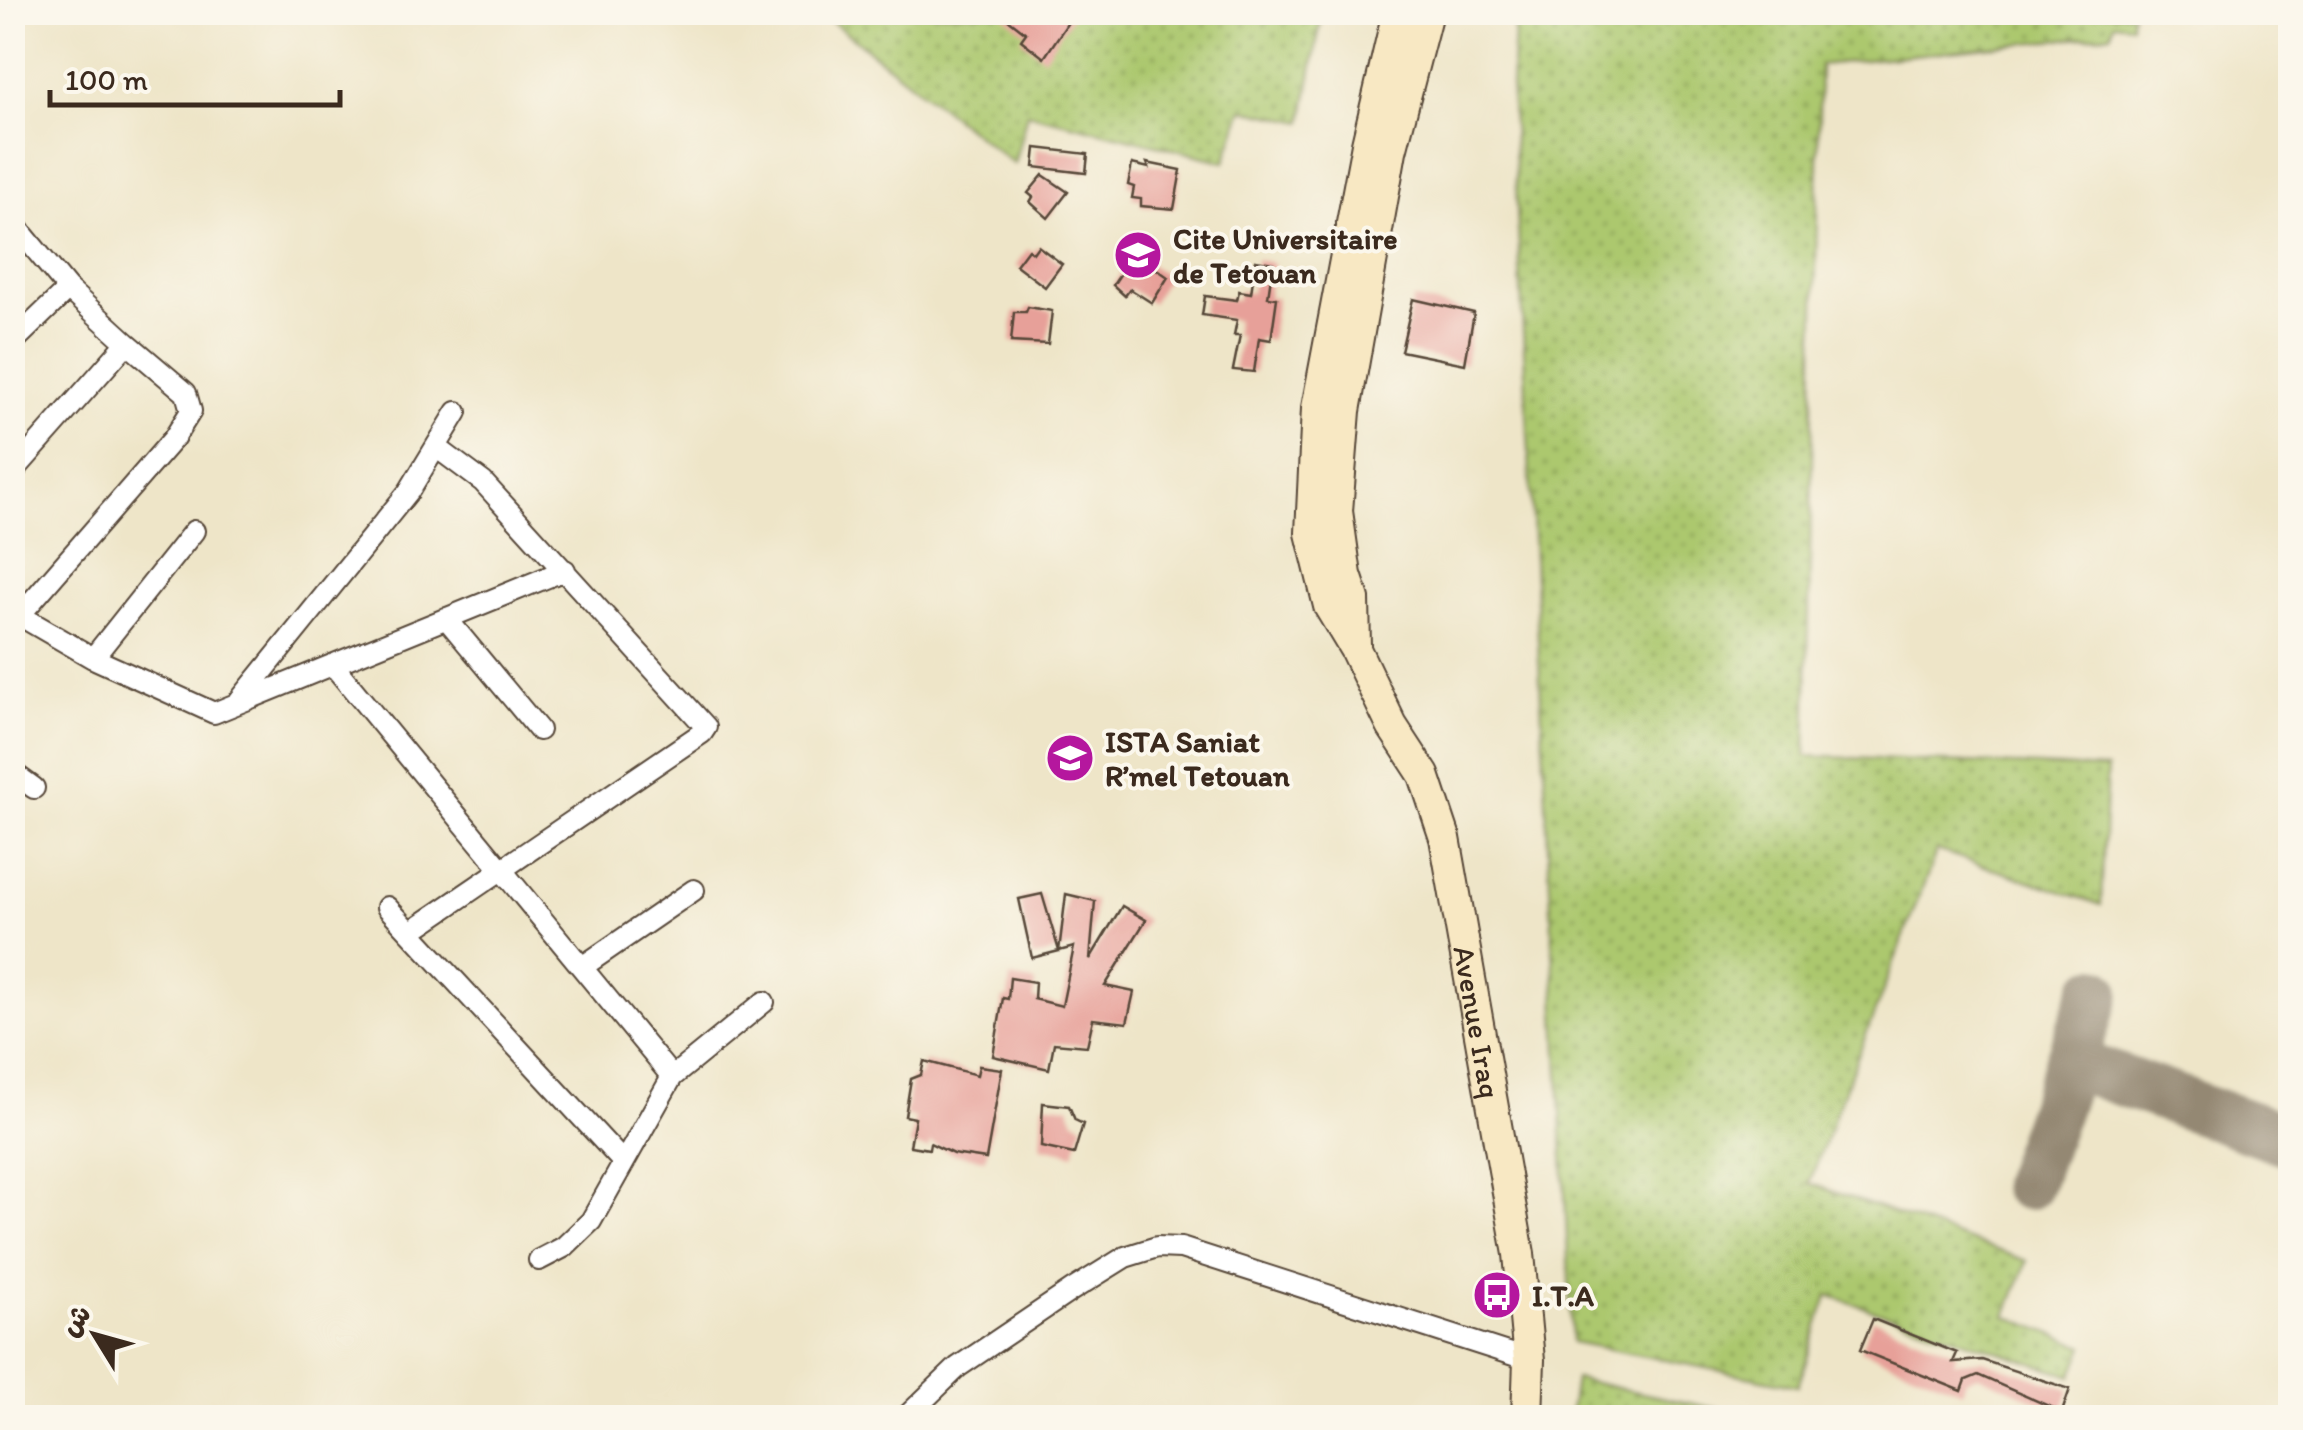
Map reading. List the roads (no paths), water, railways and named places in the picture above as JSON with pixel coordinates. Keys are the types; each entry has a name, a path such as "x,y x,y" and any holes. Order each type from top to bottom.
{"street":[{"name":"Avenue Iraq","path":"1398,12 1352,220 1318,408 1311,533 1329,606 1355,649 1392,726 1424,775 1446,838 1518,1254 1529,1360 1527,1418"},
{"name":"Avenue Iraq","path":"1355,649 1354,599 1346,575 1338,510 1345,411 1391,151 1426,12"},
{"path":"12,222 68,289 186,392 192,410 174,438 16,613 93,658 204,712 214,713 565,570"},
{"path":"12,343 68,289"},
{"path":"12,473 128,343"},
{"path":"236,704 409,492 457,412"},
{"path":"410,932 706,727 483,482 436,447"},
{"path":"93,658 194,531"},
{"path":"446,618 539,730"},
{"path":"333,664 672,1077"},
{"path":"12,772 34,788"},
{"path":"582,967 694,890"},
{"path":"387,907 623,1162"},
{"path":"539,1260 579,1235 591,1222 672,1077 764,1002"},
{"path":"905,1418 958,1368 1030,1316 1126,1258 1156,1246 1181,1248 1529,1360"}],"place":[{"name":"Cite Universitaire de Tetouan","path":"1138,255"},
{"name":"ISTA Saniat R’mel Tetouan","path":"1070,758"},
{"name":"I.T.A","path":"1497,1295"}]}
